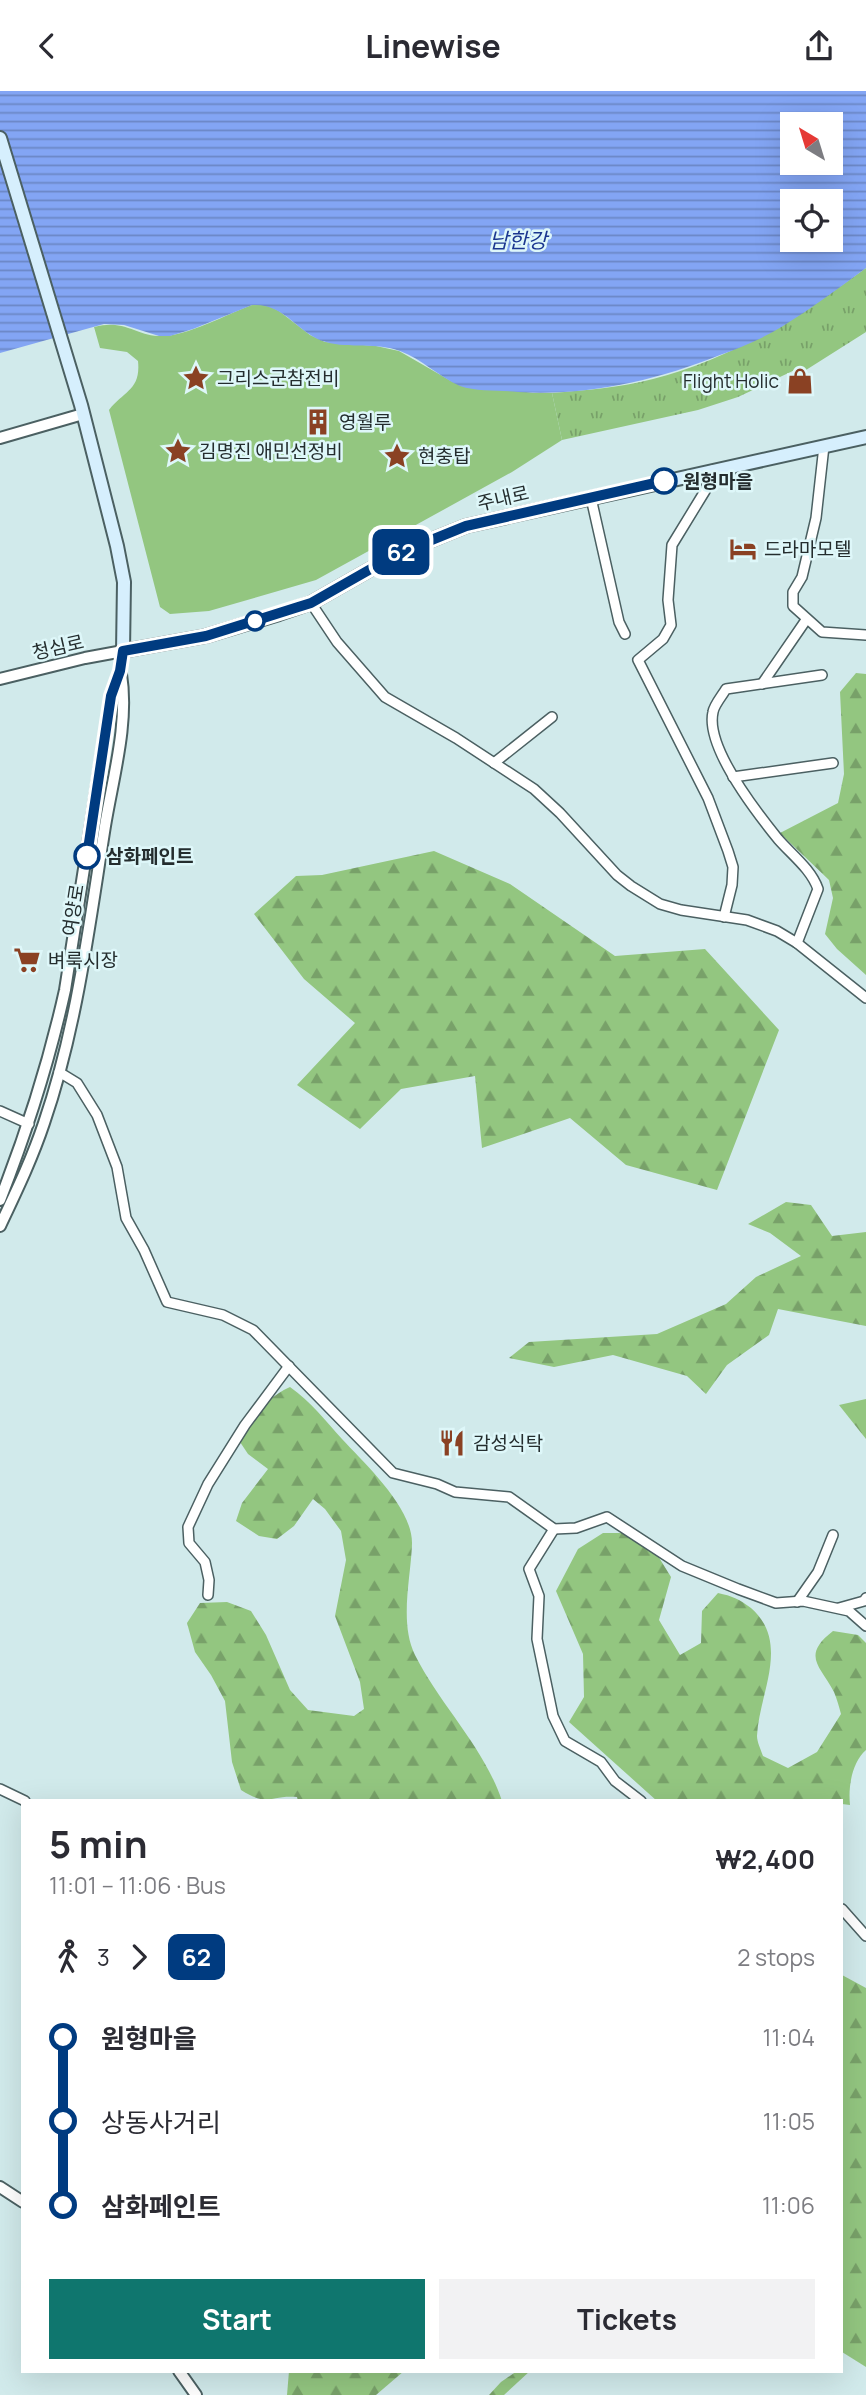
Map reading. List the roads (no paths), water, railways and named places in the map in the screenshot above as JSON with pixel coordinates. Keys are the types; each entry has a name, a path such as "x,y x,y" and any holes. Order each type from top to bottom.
{"main road":[{"name":"여양로","path":"0,138 82,409 124,582 123,651"},
{"name":"주내로","path":"123,651 206,636 311,603 397,554 466,526 866,437"}],"street":[{"path":"0,438 82,409"},
{"path":"824,446 816,518 802,577 793,592 793,606 822,632 866,635"},
{"path":"712,470 705,491 672,545 668,600 671,625 663,639 638,660 708,798 728,851 733,867 732,885 723,917"},
{"path":"591,498 619,622 625,634"},
{"path":"311,603 337,642 385,697 534,789 617,875 639,892 660,904 681,910 747,920 777,931 797,943 866,998"},
{"path":"762,684 806,620"},
{"name":"여양로","path":"0,1200 29,1124 65,990 111,696 120,671 123,651"},
{"name":"청심로","path":"0,678 85,657 123,651"},
{"name":"여양로","path":"0,1226 39,1139 76,1007 125,697 120,671"},
{"path":"797,943 818,889 814,878 777,837 733,777 714,736 713,712 726,689 821,675"},
{"path":"494,763 552,717"},
{"path":"733,777 833,763"},
{"path":"46,1068 77,1083 97,1115 117,1167 126,1218 144,1250 167,1302 223,1315 253,1330 393,1473 438,1484 455,1492 509,1497 554,1528 576,1528 607,1517 682,1566 776,1603 797,1602 849,1611 866,1626"},
{"path":"0,1111 29,1124"},
{"path":"208,1595 209,1580 205,1562 189,1543 188,1527 208,1485 245,1425 289,1366"},
{"path":"554,1528 529,1569 539,1596 537,1639 553,1716 565,1741 601,1762 615,1781 638,1799"},
{"path":"797,1602 818,1572 833,1535"},
{"path":"838,1609 866,1598"},
{"path":"0,1789 21,1800"},
{"path":"843,1910 866,1936"},
{"path":"0,2187 21,2201"},
{"path":"180,2373 196,2395"}],"water":[{"name":"남한강","path":"0,91 866,91 866,268 768,334 736,349 671,372 621,385 570,392 474,389 460,386 416,359 391,348 326,342 307,333 283,314 264,306 252,305 170,336 159,336 124,325 104,324 0,353"}],"place":[{"name":"그리스군참전비","path":"196,378"},
{"name":"Flight Holic","path":"800,381"},
{"name":"영월루","path":"318,422"},
{"name":"김명진 애민선정비","path":"178,451"},
{"name":"현충탑","path":"397,456"},
{"name":"원형마을","path":"664,481"},
{"name":"드라마모텔","path":"743,549"},
{"name":"삼화페인트","path":"87,856"},
{"name":"벼룩시장","path":"27,960"},
{"name":"감성식탁","path":"452,1443"}]}
